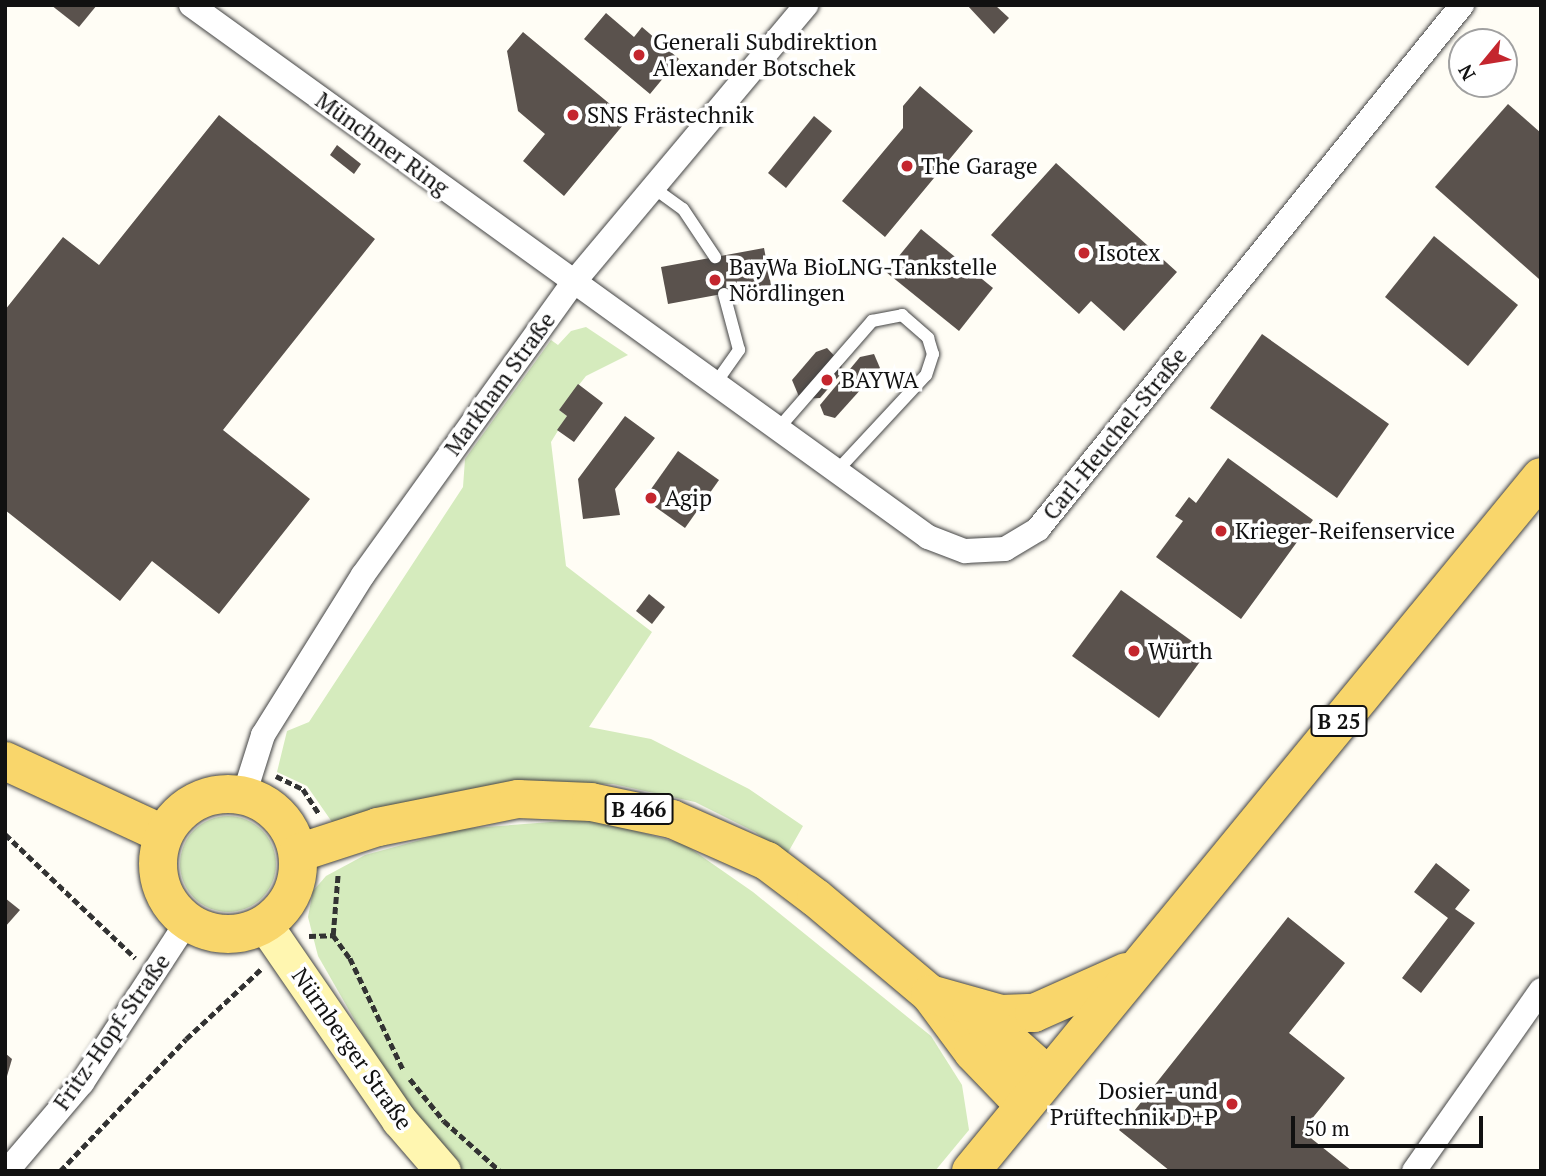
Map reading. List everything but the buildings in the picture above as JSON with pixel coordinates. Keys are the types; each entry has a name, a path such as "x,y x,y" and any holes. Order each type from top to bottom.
{"main road":[{"name":"B 25","path":"971,1171 1047,1075 1541,477"},
{"path":"5,761 163,834"},
{"path":"219,794 244,795 279,816 298,853 292,894 274,938 226,935 187,922 170,905 159,883 163,834 177,814 196,801 219,794"},
{"name":"B 466","path":"298,853 378,827 518,799 636,808 712,833 767,861 930,994 973,1052 1024,1105"},
{"name":"Nürnberger Straße","path":"274,938 392,1109 443,1171"},
{"name":"B 466","path":"930,994 971,1007 1034,1013 1137,966"},
{"name":"B 466","path":"971,1007 1047,1075"}],"street":[{"name":"Münchner Ring","path":"191,5 573,283"},
{"name":"Markham Straße","path":"244,795 263,735 363,575 573,283 651,186 806,5"},
{"name":"Carl-Heuchel-Straße","path":"573,283 928,537 965,551 1005,549 1038,529 1462,5"},
{"name":"Fritz-Hopf-Straße","path":"7,1171 82,1083 187,922"},
{"path":"1414,1171 1541,990"}],"lane":[{"path":"651,186 683,209 715,257"},
{"path":"715,384 739,350 724,294"},
{"path":"777,430 872,321 902,315 928,338 933,354 926,374 836,472"}],"path":[{"path":"5,834 105,923 152,977"},
{"path":"60,1171 186,1039 274,938 312,934 333,935 351,958 403,1070 444,1121 500,1171"}],"green space":[{"path":"586,327 628,355 586,376 559,410 567,416 551,442 566,566 652,632 589,727 651,739 749,789 803,826 786,856 755,832 695,802 613,784 522,785 332,822 307,786 277,772 287,731 309,722 463,487 465,459 551,340 558,345 571,331"},
{"path":"228,816 246,820 262,830 272,846 276,864 272,882 262,898 246,908 228,912 210,908 194,898 184,882 180,864 184,846 194,830 210,820"},
{"path":"590,819 684,844 753,892 931,1036 962,1085 969,1130 935,1171 458,1171 405,1108 318,956 308,917 313,891 326,876 365,855 461,829"}],"place":[{"name":"Generali Subdirektion Alexander Botschek","path":"639,55"},
{"name":"SNS Frästechnik","path":"573,115"},
{"name":"The Garage","path":"907,166"},
{"name":"Isotex","path":"1084,253"},
{"name":"BayWa BioLNG-Tankstelle Nördlingen","path":"715,280"},
{"name":"BAYWA","path":"827,380"},
{"name":"Agip","path":"651,498"},
{"name":"Krieger-Reifenservice","path":"1221,531"},
{"name":"Würth","path":"1134,651"},
{"name":"Dosier- und Prüftechnik D+P","path":"1232,1104"}]}
